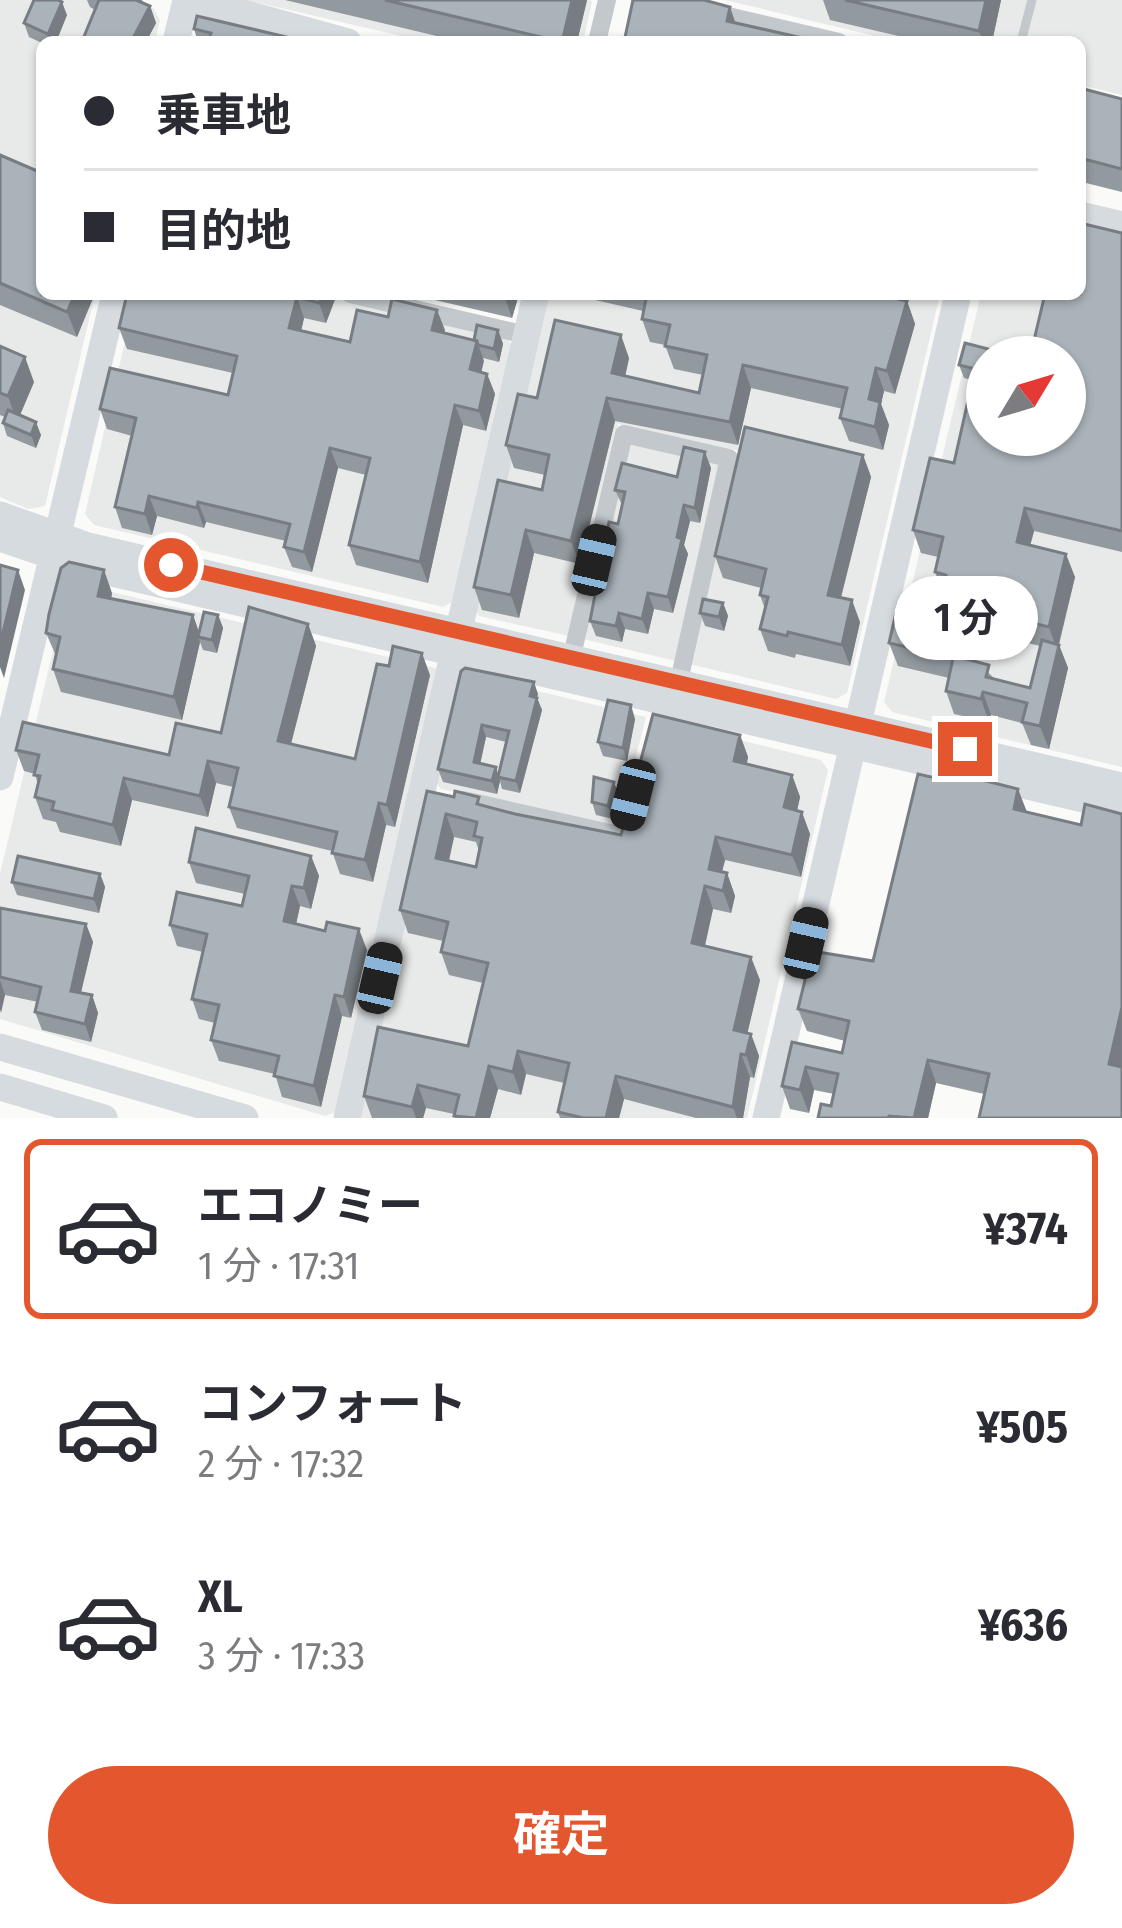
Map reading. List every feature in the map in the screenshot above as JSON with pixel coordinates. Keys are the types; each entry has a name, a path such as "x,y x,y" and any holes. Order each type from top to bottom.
{"street":[{"path":"177,36 186,0"},
{"path":"196,0 326,36"},
{"path":"598,36 607,0"},
{"path":"703,10 814,36"},
{"path":"1086,216 1122,225"},
{"path":"0,777 114,300"},
{"path":"376,300 526,335"},
{"path":"347,1118 535,300"},
{"path":"766,1118 957,300"},
{"path":"569,668 624,434 729,458 665,696"},
{"path":"0,515 54,547"},
{"path":"0,538 569,668 665,696 1122,786"},
{"path":"854,734 1122,808"},
{"path":"423,791 623,836 628,816"},
{"path":"0,1047 245,1118"},
{"path":"0,1087 104,1118"}],"lane":[{"path":"1023,36 1032,0"}],"shaded area":[{"path":"0,0 134,0 153,8 160,20 156,36 36,36 36,300 94,300 45,506 28,509 0,497"},
{"path":"246,0 592,2 584,36 401,36"},
{"path":"725,0 1122,0 1122,95 1086,86 1086,36 875,36"},
{"path":"1122,245 1122,767 892,712 884,702 966,357 966,456 1086,456 1086,336 971,336 980,300 1086,300 1086,287"},
{"path":"135,300 351,300 505,336 513,346 453,601 443,607 94,525 85,514"},
{"path":"549,300 939,300 847,693 836,699 689,664 740,451 618,424 569,636 479,616 475,608"},
{"path":"635,442 715,460 721,468 676,661 583,639 627,446"},
{"path":"78,584 435,668 440,675 336,1112 325,1116 0,1019 0,874 67,591"},
{"path":"470,675 646,717 620,819 611,826 441,789 437,784 461,681"},
{"path":"659,720 821,760 828,770 747,1118 359,1118 431,807 628,845"}],"building":[{"path":"34,0 62,2 48,34 24,23"},
{"path":"99,0 136,0 150,6 134,36 84,36"},
{"path":"385,0 572,0 563,36 537,36"},
{"path":"633,0 704,0 730,7 727,21 793,36 625,36"},
{"path":"845,0 986,0 979,31"},
{"path":"197,16 282,36 210,36 194,29"},
{"path":"1086,90 1122,99 1122,169 1086,160"},
{"path":"0,155 36,170 36,299 0,283"},
{"path":"1086,224 1122,233 1122,531 1025,508 1017,542 1066,554 1049,627 974,609 962,658 989,665 986,677 1030,688 1042,640 1059,645 1040,726 1022,722 1027,703 983,692 981,699 946,691 953,658 889,643 898,604 937,614 946,575 935,572 943,537 913,530 930,458 954,463 966,410 966,456 1086,456 1086,336 1035,336 1044,300 1086,300"},
{"path":"39,300 72,300 67,312"},
{"path":"126,300 296,300 289,328 350,342 357,310 388,317 392,300 396,300 437,310 432,330 477,341 470,369 487,374 479,411 455,405 420,562 349,545 370,458 330,448 304,552 284,547 290,524 198,502 197,508 149,496 145,514 115,507 136,418 100,409 110,368 228,395 237,356 119,328"},
{"path":"646,300 907,301 887,371 876,368 869,399 880,402 875,427 840,418 847,388 743,365 730,422 607,398 571,541 526,530 511,595 474,587 498,480 542,490 549,455 506,445 518,394 537,398 555,320 621,335 612,373 699,393 707,355 665,346 670,325 642,319"},
{"path":"477,325 498,330 494,349 474,340"},
{"path":"965,343 966,343 966,367 959,365"},
{"path":"0,346 25,357 8,396 0,393"},
{"path":"8,410 36,422 31,435 3,423"},
{"path":"745,427 863,455 828,595 852,600 842,645 760,629 768,597 760,595 766,569 715,556"},
{"path":"684,447 705,452 695,508 684,505 677,537 682,539 668,597 648,593 642,619 619,613 616,626 590,621 609,522 618,524 625,492 615,490 622,463 677,477"},
{"path":"69,562 104,570 98,596 193,615 174,697 53,669 60,637 46,633 61,568"},
{"path":"0,565 18,570 0,645"},
{"path":"703,599 723,603 719,617 700,613"},
{"path":"249,607 308,624 278,741 355,759 377,664 389,666 393,646 422,653 387,805 379,803 365,860 332,853 337,832 229,807 238,768 208,761 200,796 124,778 113,825 52,810 54,802 35,797 39,755 16,750 23,722 169,755 176,723 221,733"},
{"path":"204,612 218,615 212,640 198,637"},
{"path":"465,668 534,682 530,696 537,698 516,781 498,777 509,731 482,725 474,762 496,767 492,781 438,769"},
{"path":"608,700 631,705 623,748 598,742"},
{"path":"653,714 740,735 734,761 792,775 784,807 802,812 792,855 716,837 709,869 727,873 723,891 705,886 692,943 751,957 734,1030 751,1034 746,1055 741,1054 733,1107 616,1076 606,1118 558,1112 569,1063 518,1051 513,1072 489,1066 476,1118 454,1116 459,1095 418,1085 412,1107 364,1096 378,1027 468,1046 488,963 441,952 448,922 400,910 427,791 454,797 455,791 479,797 477,804 621,835","holes":["446,814 477,822 474,836 482,838 476,867 436,858"]},
{"path":"946,771 1018,789 1014,809 1081,825 1085,804 1122,814 1122,1007 1109,1064 1122,1067 1122,1118 979,1118 989,1074 928,1060 914,1118 818,1118 821,1104 831,1106 838,1074 806,1067 800,1090 782,1086 792,1042 842,1053 849,1021 798,1009 812,951 873,961 918,774 944,780"},
{"path":"594,777 614,782 608,806 592,802"},
{"path":"196,828 311,856 304,888 292,886 284,921 325,931 327,922 359,929 344,997 335,995 314,1086 274,1076 279,1056 211,1040 219,1005 192,999 207,934 170,925 177,892 242,906 249,876 189,862"},
{"path":"18,856 100,874 94,899 12,882"},
{"path":"0,908 86,924 71,991 92,995 85,1024 35,1012 41,987 0,977"}],"route":[{"path":"171,565 965,749"}]}
